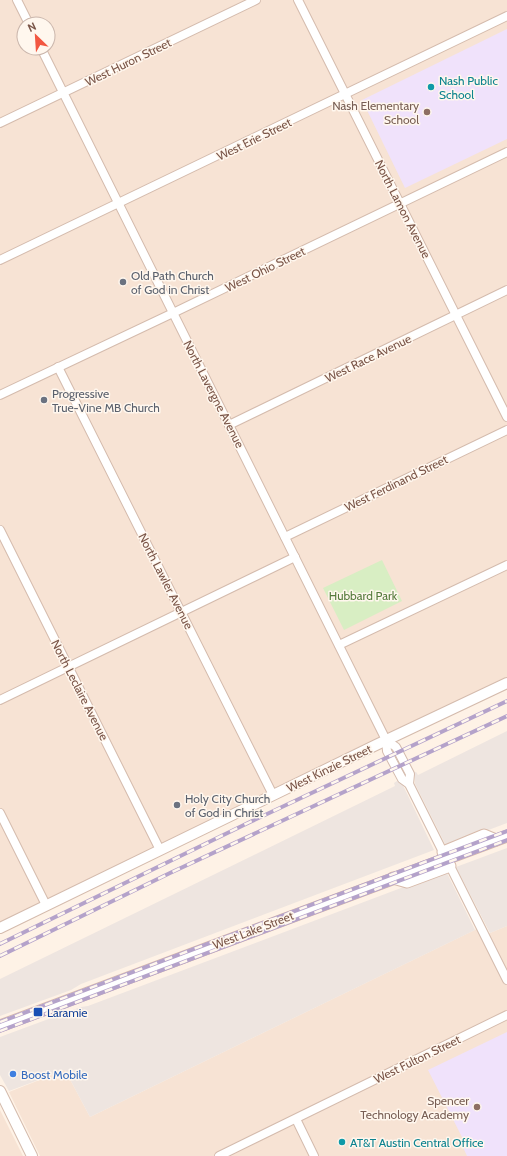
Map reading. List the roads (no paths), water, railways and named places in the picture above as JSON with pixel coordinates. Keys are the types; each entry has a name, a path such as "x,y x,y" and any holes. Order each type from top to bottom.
{"main road":[{"path":"394,878 407,882 447,859 484,835 496,840"},
{"name":"West Lake Street","path":"0,1026 507,836"}],"street":[{"path":"17,0 25,16"},
{"name":"West Huron Street","path":"0,123 256,0"},
{"name":"North Lamon Avenue","path":"298,0 507,417"},
{"name":"West Erie Street","path":"0,260 507,16"},
{"name":"North Lavergne Avenue","path":"45,56 386,740 396,747 410,774 409,784 507,980"},
{"name":"West Ohio Street","path":"0,395 507,152"},
{"name":"West Race Avenue","path":"229,425 507,290"},
{"name":"North Lawler Avenue","path":"58,368 273,795"},
{"name":"West Ferdinand Street","path":"285,537 507,430"},
{"name":"North Leclaire Avenue","path":"0,530 160,850"},
{"path":"0,700 295,557"},
{"path":"339,645 507,565"},
{"name":"West Kinzie Street","path":"0,928 386,740 507,683"},
{"path":"0,813 46,905"},
{"name":"West Fulton Street","path":"219,1156 507,1015"},
{"path":"0,1092 32,1156"},
{"path":"296,1119 314,1156"}],"railway":[{"path":"0,944 250,822 507,701"},
{"path":"0,956 170,873 507,716"},
{"path":"0,1022 507,831"},
{"path":"0,1031 507,840"}],"place":[{"name":"Nash Public School","path":"431,87"},
{"name":"Nash Elementary School","path":"427,112"},
{"name":"Old Path Church of God in Christ","path":"123,282"},
{"name":"Progressive True-Vine MB Church","path":"44,400"},
{"name":"Holy City Church of God in Christ","path":"177,805"},
{"name":"Laramie","path":"38,1012"},
{"name":"Boost Mobile","path":"13,1074"},
{"name":"Spencer Technology Academy","path":"477,1107"},
{"name":"AT&T Austin Central Office","path":"342,1142"}],"park label":[{"name":"Hubbard Park","path":"363,595"}]}
